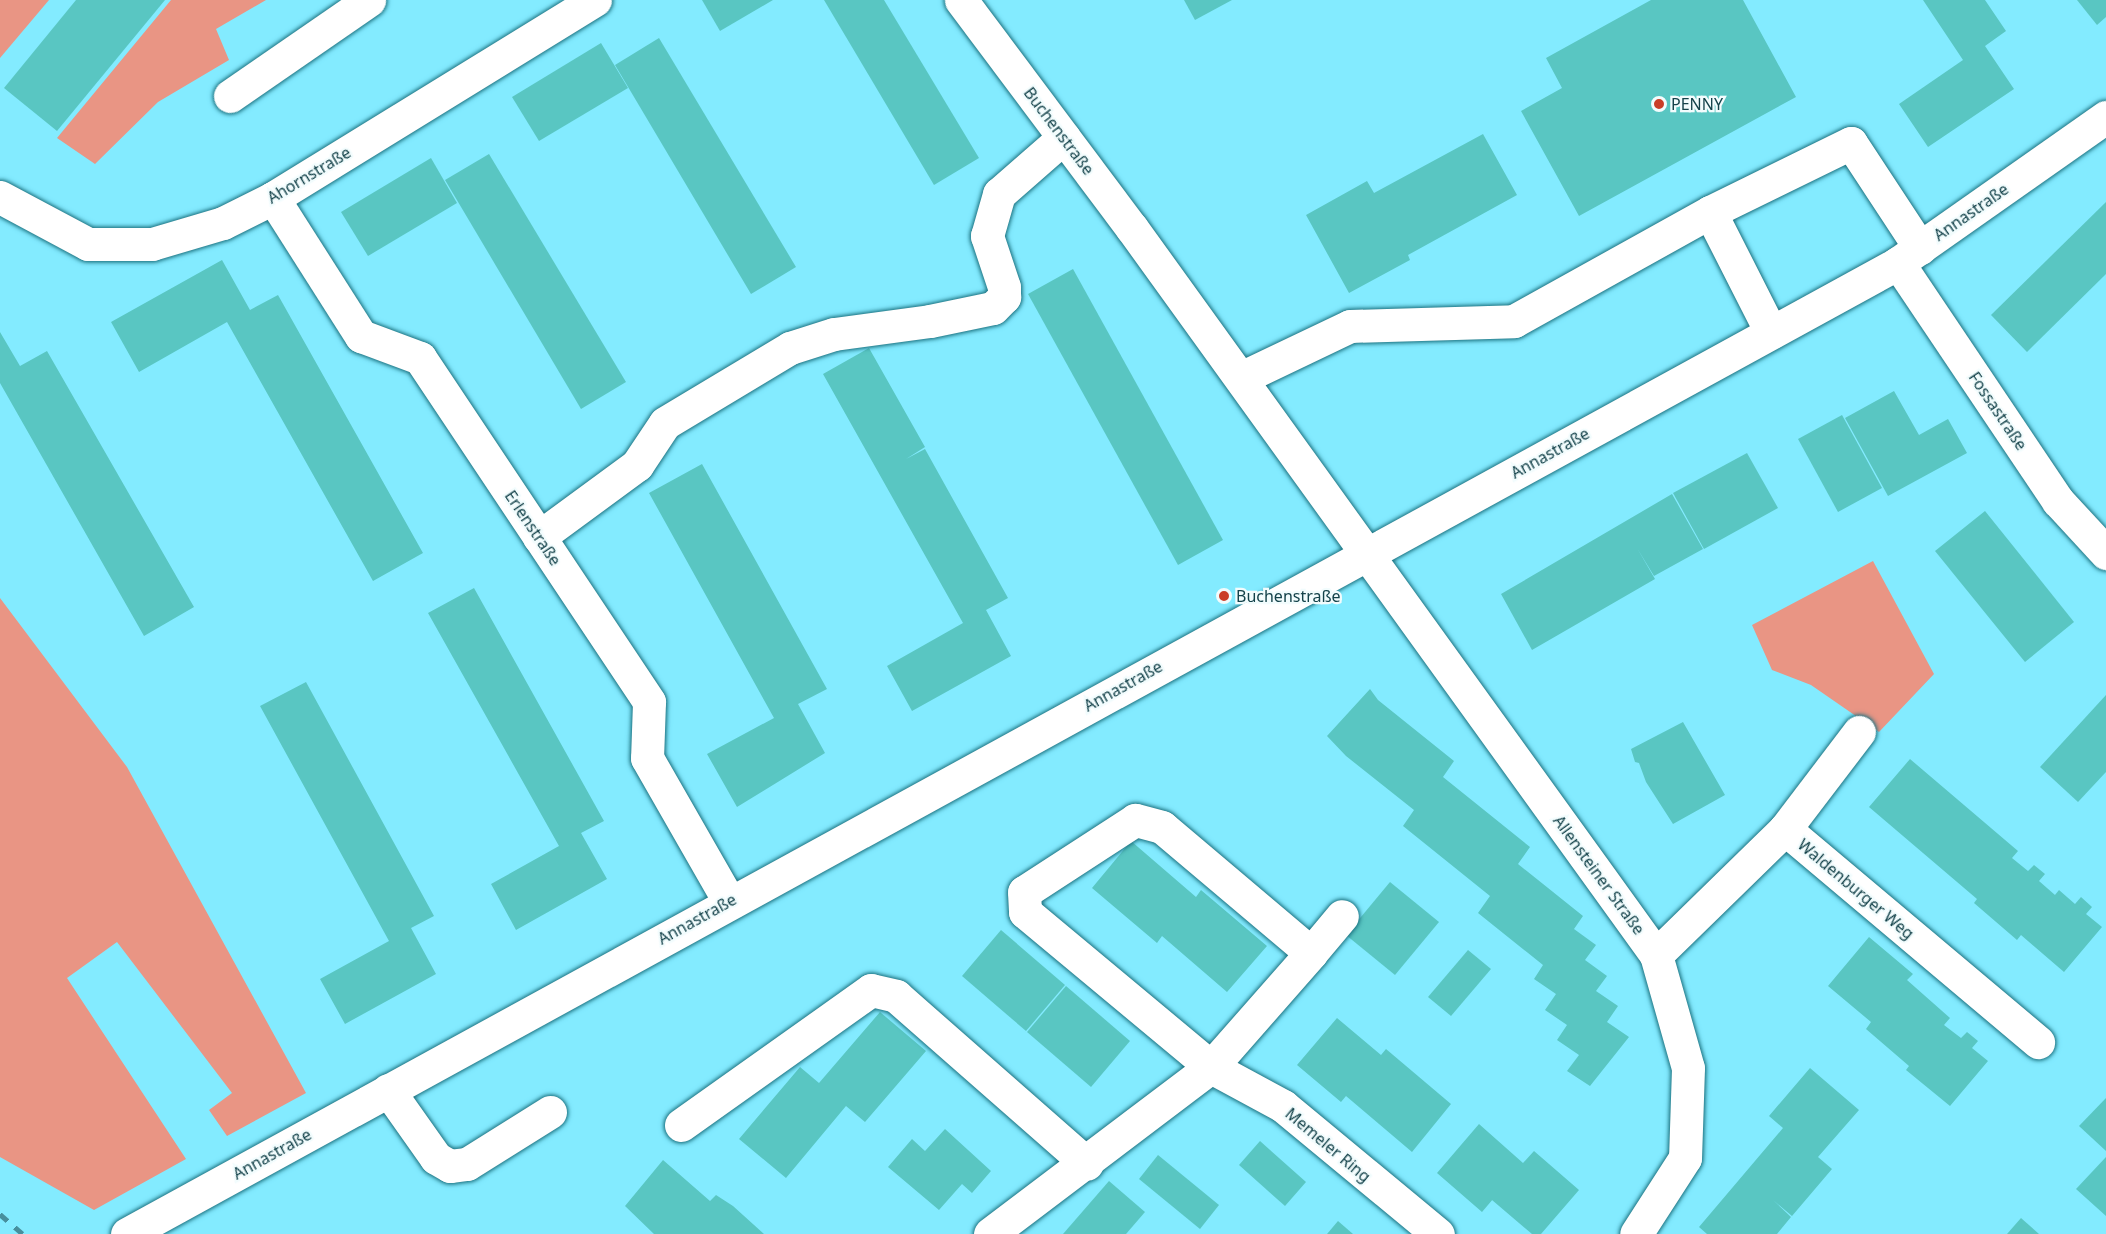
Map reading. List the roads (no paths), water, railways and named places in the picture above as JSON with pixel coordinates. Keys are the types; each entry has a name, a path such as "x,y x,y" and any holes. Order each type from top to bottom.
{"street":[{"path":"230,96 369,0"},
{"name":"Ahornstraße","path":"0,198 88,244 152,244 223,223 273,198 595,0"},
{"name":"Buchenstraße","path":"961,0 1368,553"},
{"name":"Annastraße","path":"127,1234 729,901 1909,255 2106,117"},
{"path":"539,537 637,465 665,423 790,348 834,334 930,321 993,308 1004,297 1004,287 987,236 999,194 1064,137"},
{"name":"Fossastraße","path":"1710,212 1851,143 1909,255 2058,501 2106,554"},
{"name":"Erlenstraße","path":"273,198 361,336 420,358 648,702 646,758 729,901"},
{"path":"1241,378 1350,326 1514,321 1710,212 1771,332"},
{"name":"Allensteiner Straße","path":"1368,553 1656,955 1688,1068 1685,1158 1636,1234"},
{"path":"1785,829 1859,732"},
{"name":"Memeler Ring","path":"1311,953 1162,827 1135,820 1024,892 1025,912 1211,1067 1283,1106 1438,1234"},
{"name":"Waldenburger Weg","path":"1656,955 1785,829 2038,1042"},
{"path":"990,1234 1087,1164 1211,1067 1342,916"},
{"path":"681,1125 870,990 896,996 1087,1164"},
{"path":"388,1090 436,1158 450,1166 467,1164 550,1112"}],"railway":[{"path":"0,1214 23,1234"}],"place":[{"name":"PENNY","path":"1659,104"},
{"name":"Buchenstraße","path":"1224,596"}]}
